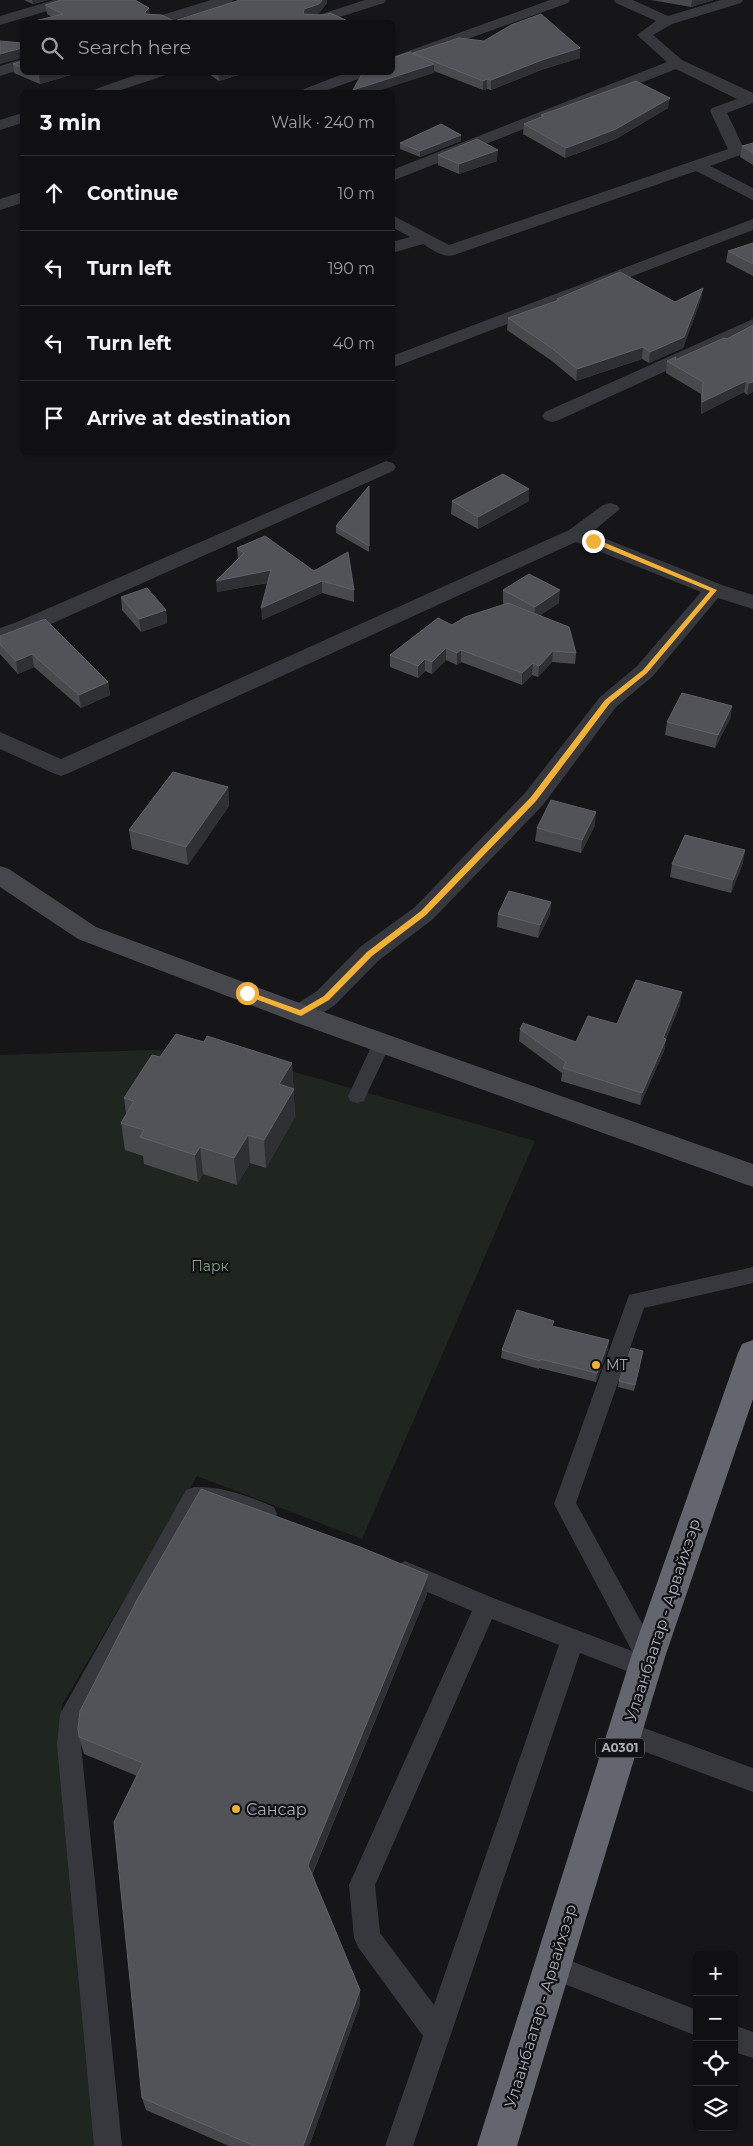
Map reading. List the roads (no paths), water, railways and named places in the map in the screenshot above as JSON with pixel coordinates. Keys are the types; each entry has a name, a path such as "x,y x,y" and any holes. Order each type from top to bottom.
{"highway":[{"name":"Улаанбаатар - Арвайхээр","path":"497,2146 647,1662 753,1353"}],"street":[{"path":"0,21 69,0"},
{"path":"161,20 226,0"},
{"path":"317,20 379,0"},
{"path":"395,61 563,0"},
{"path":"621,0 667,21"},
{"path":"736,0 667,21 644,35 677,63 751,98"},
{"path":"395,175 677,63"},
{"path":"0,71 20,65"},
{"path":"107,90 152,75"},
{"path":"314,90 356,75"},
{"path":"395,222 448,251 737,151 718,111 751,98"},
{"path":"0,125 20,119"},
{"path":"696,165 753,195"},
{"path":"0,205 20,198"},
{"path":"395,362 753,224"},
{"path":"395,247 424,238"},
{"path":"552,416 753,324"},
{"path":"0,635 25,627 386,467"},
{"path":"0,740 60,768 576,534 610,509"},
{"path":"576,534 714,590 753,602"},
{"path":"301,1014 326,998 370,954 424,913 534,799 608,702 645,671 714,590"},
{"path":"0,875 87,933 301,1014 753,1176"}],"lane":[{"path":"357,1096 382,1043"},
{"path":"647,1662 566,1504 636,1301 753,1275"},
{"path":"108,2146 68,1744 72,1714 194,1497 207,1496 228,1499 284,1522"},
{"path":"385,1564 486,1606 573,1639 647,1662"},
{"path":"438,2033 367,1938 362,1886 486,1606"},
{"path":"399,2146 573,1639"},
{"path":"625,1733 753,1780"},
{"path":"553,1967 693,2021"},
{"path":"738,2039 753,2045"}],"place":[{"name":"МТ","path":"596,1365"},
{"name":"Сансар","path":"236,1809"}],"park label":[{"name":"Парк","path":"210,1266"}]}
